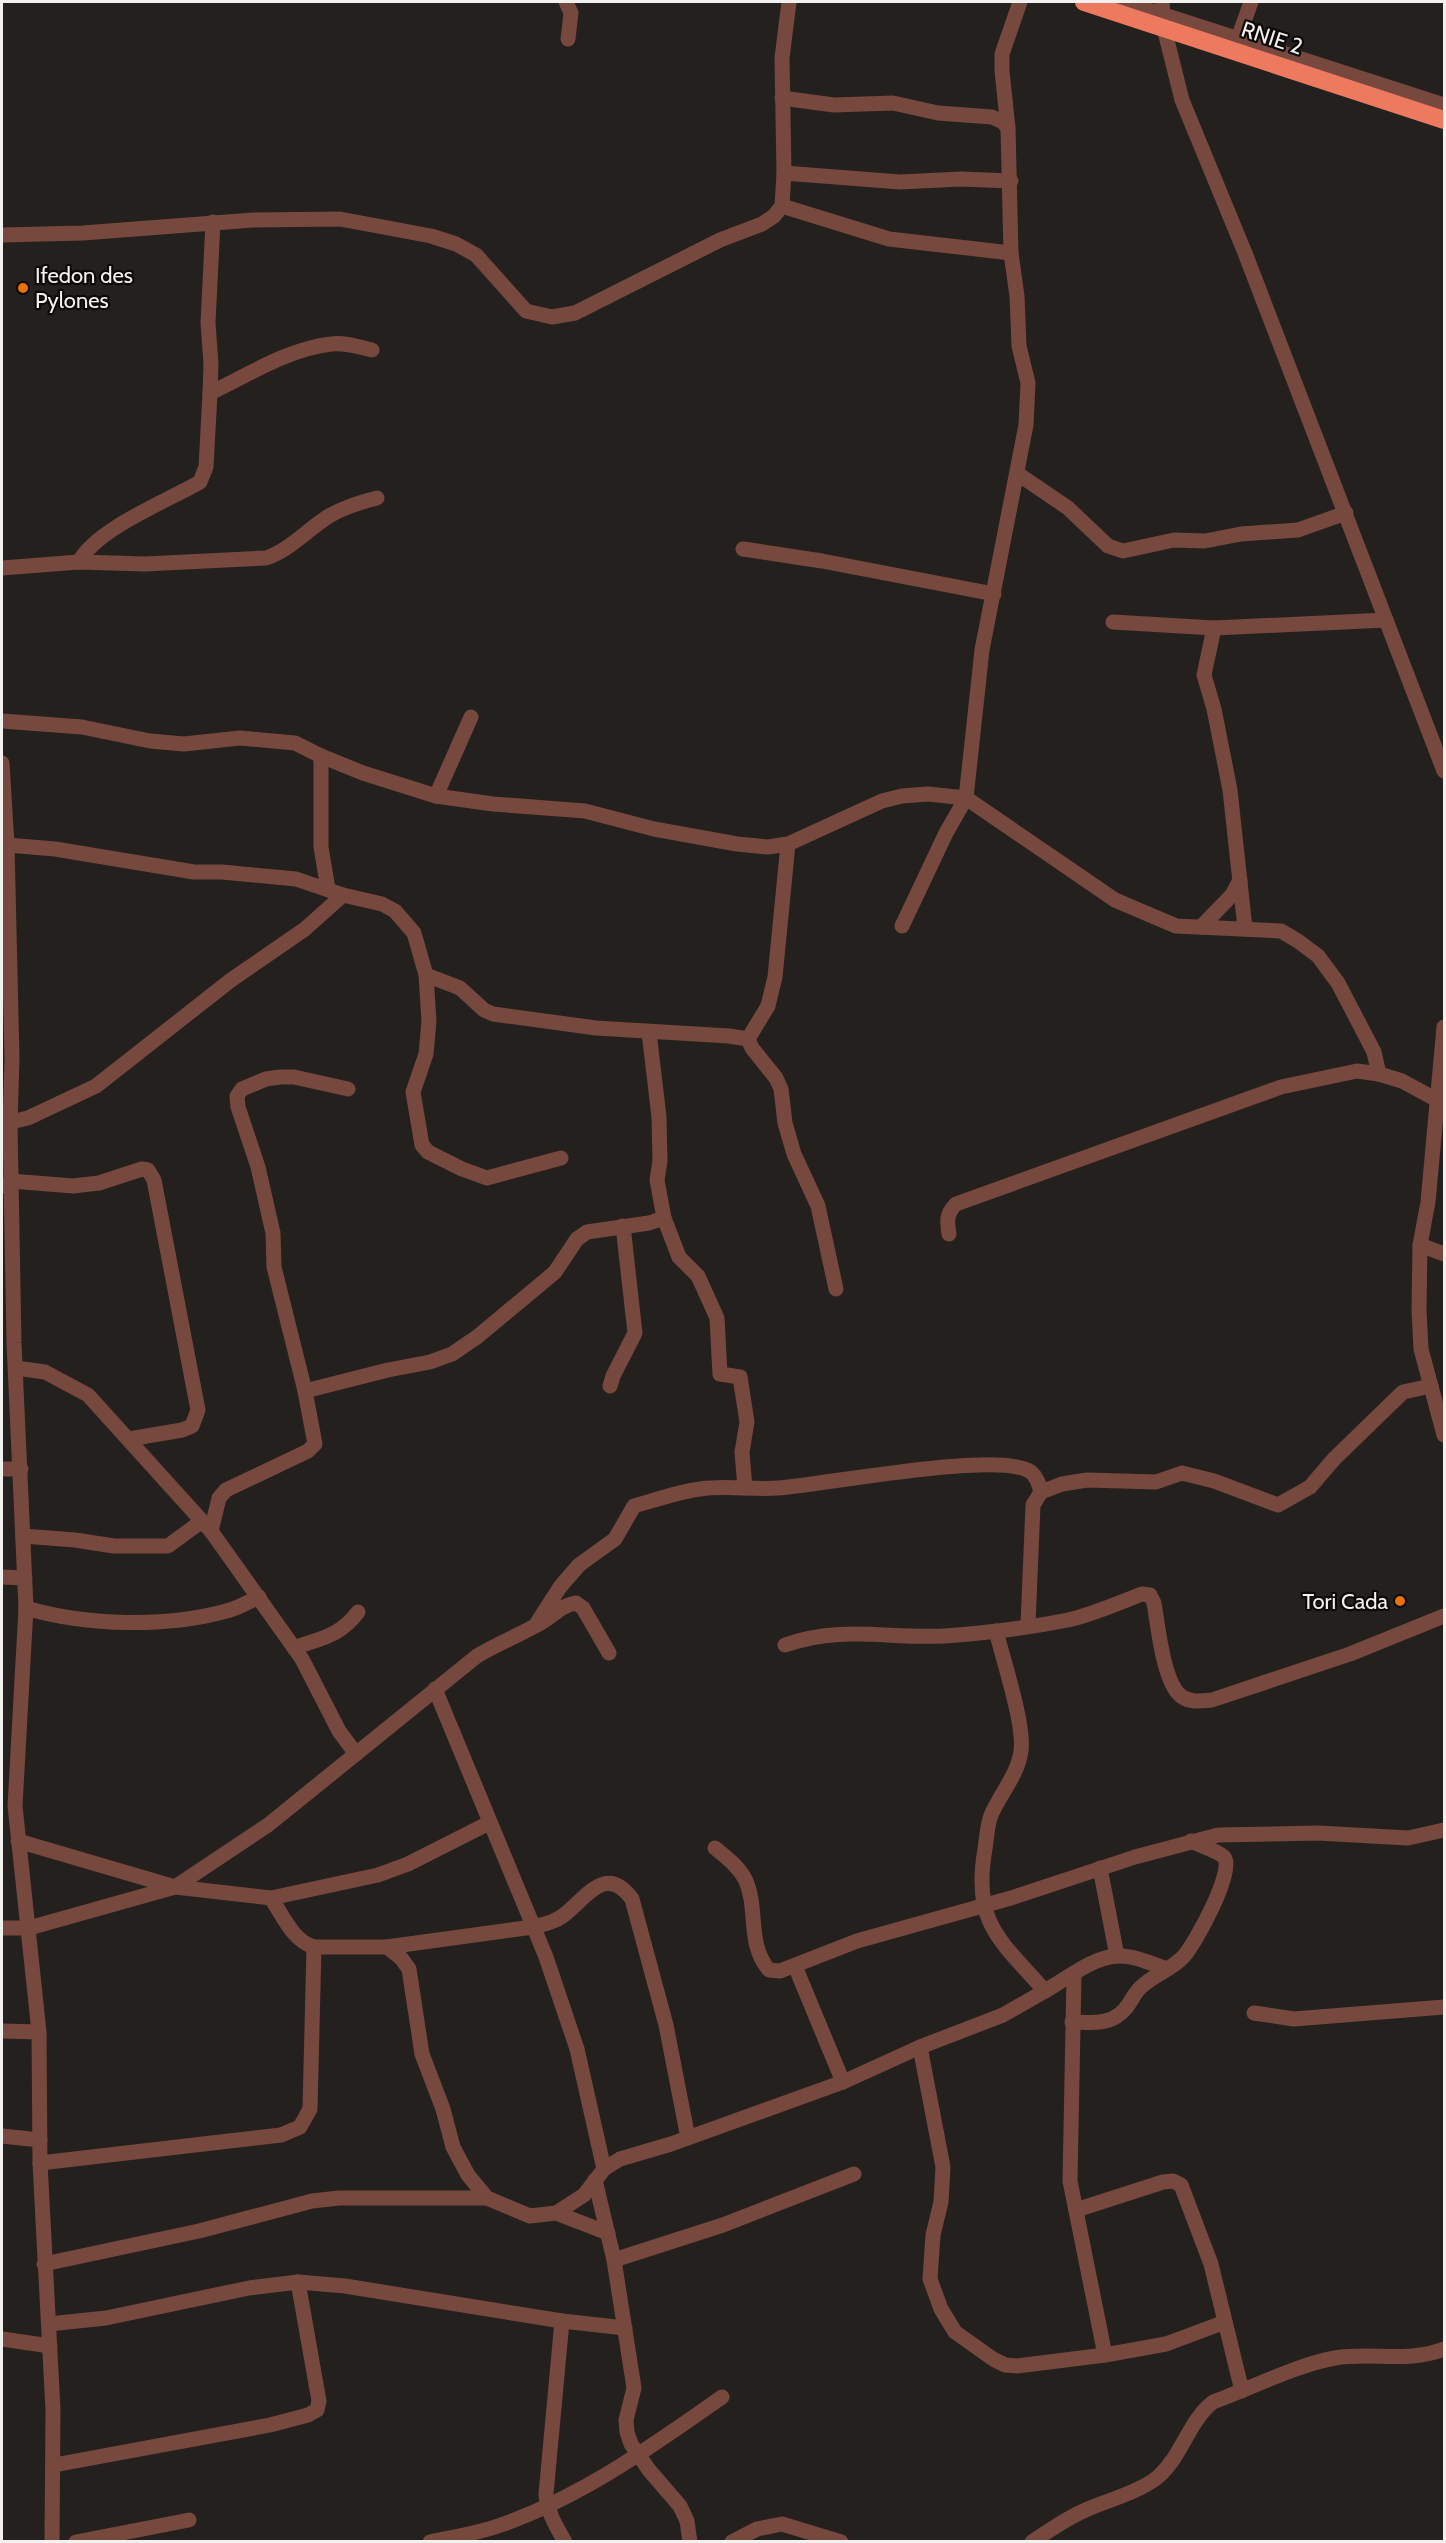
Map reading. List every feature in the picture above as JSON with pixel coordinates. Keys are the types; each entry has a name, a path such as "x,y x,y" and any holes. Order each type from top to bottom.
{"highway":[{"name":"RNIE 2","path":"1084,2 1163,14 1236,44 1444,120"}],"street":[{"path":"566,2 571,13 568,39"},
{"path":"2,234 83,233 285,218 340,219 431,236 456,244 476,255 526,311 552,317 575,313 720,240 762,224 774,216 782,206 784,173 782,58 789,2"},
{"path":"902,926 966,798 982,650 1026,425 1028,383 1019,346 1017,296 1011,253 1011,181 1002,54 1020,2"},
{"path":"1124,2 1163,14 1173,72 1184,108 1245,253 1444,771"},
{"path":"1251,2 1236,44 1444,105"},
{"path":"782,98 853,106 892,103 938,113 992,117 1003,122 1008,128"},
{"path":"784,173 900,182 961,179 1011,181"},
{"path":"782,206 890,239 1011,253"},
{"path":"79,562 85,551 122,524 200,482 206,467 211,364 208,323 213,222"},
{"path":"210,393 294,353 331,344 352,345 372,350"},
{"path":"1018,474 1068,508 1108,546 1123,550 1174,540 1204,541 1241,534 1298,530 1346,513"},
{"path":"2,568 79,562 145,564 266,558 278,553 329,516 355,504 377,498"},
{"path":"743,549 822,561 994,594"},
{"path":"1113,622 1214,628 1386,620"},
{"path":"1214,628 1204,675 1214,709 1230,790 1245,928"},
{"path":"436,796 471,717"},
{"path":"2,721 82,727 150,741 184,744 240,738 295,743 321,756 403,787 436,796 493,804 585,811 654,829 737,844 768,847 788,844 882,801 902,796 928,794 966,798 1115,900 1176,926 1281,931 1318,956 1338,982 1374,1052 1379,1074"},
{"path":"321,756 321,848 328,889"},
{"path":"2,763 4,828 7,845 6,1184 26,1608 15,1788 18,1841 39,2032 40,2163 44,2264 51,2346 54,2465 52,2541"},
{"path":"748,1039 768,1006 776,977 788,844"},
{"path":"7,845 55,849 194,872 222,872 296,879 343,895 382,904 395,911 408,923 414,933 426,975 429,1021 426,1054 413,1092 422,1145 428,1152 462,1169 488,1178 561,1158"},
{"path":"1201,927 1232,895 1240,880"},
{"path":"6,1123 28,1118 96,1086 231,980 305,929 343,895"},
{"path":"426,975 460,988 484,1010 493,1014 596,1028 748,1039"},
{"path":"649,1032 659,1117 660,1161 657,1180 664,1218 679,1257 698,1276 717,1318 720,1374 740,1377 747,1422 742,1452 745,1488"},
{"path":"1444,1035 1428,1202 1420,1245 1420,1349 1444,1435"},
{"path":"748,1039 752,1048 776,1078 781,1089 785,1123 794,1154 818,1206 836,1289"},
{"path":"949,1234 947,1218 949,1211 956,1204 1062,1164 1128,1144 1167,1127 1281,1088 1357,1071 1379,1074 1402,1081 1437,1100"},
{"path":"23,1536 114,1546 168,1546 207,1526 219,1498 226,1490 308,1451 315,1444 305,1391 274,1267 271,1223 258,1167 238,1107 237,1096 242,1089 266,1079 280,1077 294,1077 348,1089"},
{"path":"6,1184 73,1186 99,1183 142,1169 148,1170 154,1180 198,1410 192,1426 182,1430 129,1439"},
{"path":"305,1391 387,1370 430,1362 452,1354 477,1337 555,1272 577,1239 587,1232 649,1223 664,1218"},
{"path":"610,1386 636,1333 623,1226"},
{"path":"1420,1245 1444,1254"},
{"path":"16,1368 45,1372 88,1395 207,1526 294,1648 339,1731 356,1754"},
{"path":"1028,1625 1033,1505 1041,1492 1062,1484 1087,1480 1156,1482 1182,1473 1214,1481 1278,1505 1310,1487 1365,1427 1403,1392 1431,1386"},
{"path":"536,1625 560,1587 579,1565 615,1539 634,1506 686,1491 778,1488 922,1469 981,1466 1016,1467 1030,1472 1037,1479 1041,1492"},
{"path":"2,1469 21,1469"},
{"path":"2,1577 25,1578"},
{"path":"785,1645 809,1636 830,1633 943,1636 996,1631 1068,1619 1142,1594 1150,1595 1154,1603 1169,1678 1180,1695 1195,1702 1212,1700 1350,1654 1444,1616"},
{"path":"26,1608 58,1618 100,1622 184,1620 232,1610 259,1597"},
{"path":"2,1928 29,1928 175,1887 268,1826 477,1656 505,1639 536,1625 566,1605 576,1603 583,1608 609,1653"},
{"path":"294,1648 333,1636 349,1624 358,1612"},
{"path":"996,1631 1021,1731 1021,1751 1015,1771 990,1816 981,1868 983,1905 994,1935 1046,1991"},
{"path":"435,1689 533,1927 577,2049 600,2174 634,2388 626,2420 627,2432 631,2444 680,2506 687,2521 690,2541"},
{"path":"18,1841 175,1887 271,1898 378,1875 408,1864 489,1823"},
{"path":"715,1848 733,1864 744,1879 749,1892 755,1946 761,1960 769,1970 780,1971 857,1941 1191,1841 1218,1835 1318,1833 1408,1838 1444,1830"},
{"path":"1072,2022 1102,2022 1116,2017 1127,2008 1146,1981 1183,1958 1193,1944 1227,1869 1224,1857 1191,1841"},
{"path":"1100,1868 1117,1956"},
{"path":"271,1898 298,1939 314,1947 387,1947 533,1927 554,1922 589,1890 600,1884 615,1884 626,1891 632,1899 666,2025 688,2138"},
{"path":"40,2163 281,2135 300,2127 310,2109 314,1947"},
{"path":"387,1947 401,1958 408,1969 422,2054 443,2109 453,2146 468,2175 487,2198"},
{"path":"44,2264 199,2232 312,2201 339,2198 487,2198 530,2216 556,2213 584,2195 600,2174 620,2159 688,2138 843,2082 920,2047 1004,2014 1096,1962 1117,1956 1138,1959 1167,1969"},
{"path":"795,1966 843,2082"},
{"path":"1074,1975 1070,2181 1105,2355"},
{"path":"1254,2013 1294,2019 1444,2007"},
{"path":"2,2031 39,2032"},
{"path":"920,2047 944,2167 941,2202 933,2235 930,2279 941,2309 955,2332 993,2359 1005,2365 1017,2366 1105,2355 1166,2344 1225,2322"},
{"path":"2,2136 40,2140"},
{"path":"614,2259 723,2225 854,2174"},
{"path":"1076,2210 1163,2182 1173,2181 1181,2185 1211,2264 1242,2391"},
{"path":"556,2213 608,2233"},
{"path":"50,2324 106,2318 249,2288 298,2282 345,2286 562,2321 625,2328"},
{"path":"54,2465 270,2425 308,2415 317,2410 319,2401 298,2282"},
{"path":"562,2321 549,2446 546,2506 565,2541"},
{"path":"2,2339 51,2346"},
{"path":"1032,2541 1086,2510 1113,2500 1156,2478 1171,2464 1200,2413 1213,2402 1334,2358 1418,2357 1444,2349"},
{"path":"430,2541 501,2525 590,2485 639,2455 722,2397"},
{"path":"76,2541 189,2520"},
{"path":"732,2541 757,2529 782,2524 841,2541"}],"place":[{"name":"Ifedon des Pylones","path":"23,288"},
{"name":"Tori Cada","path":"1400,1601"}]}
